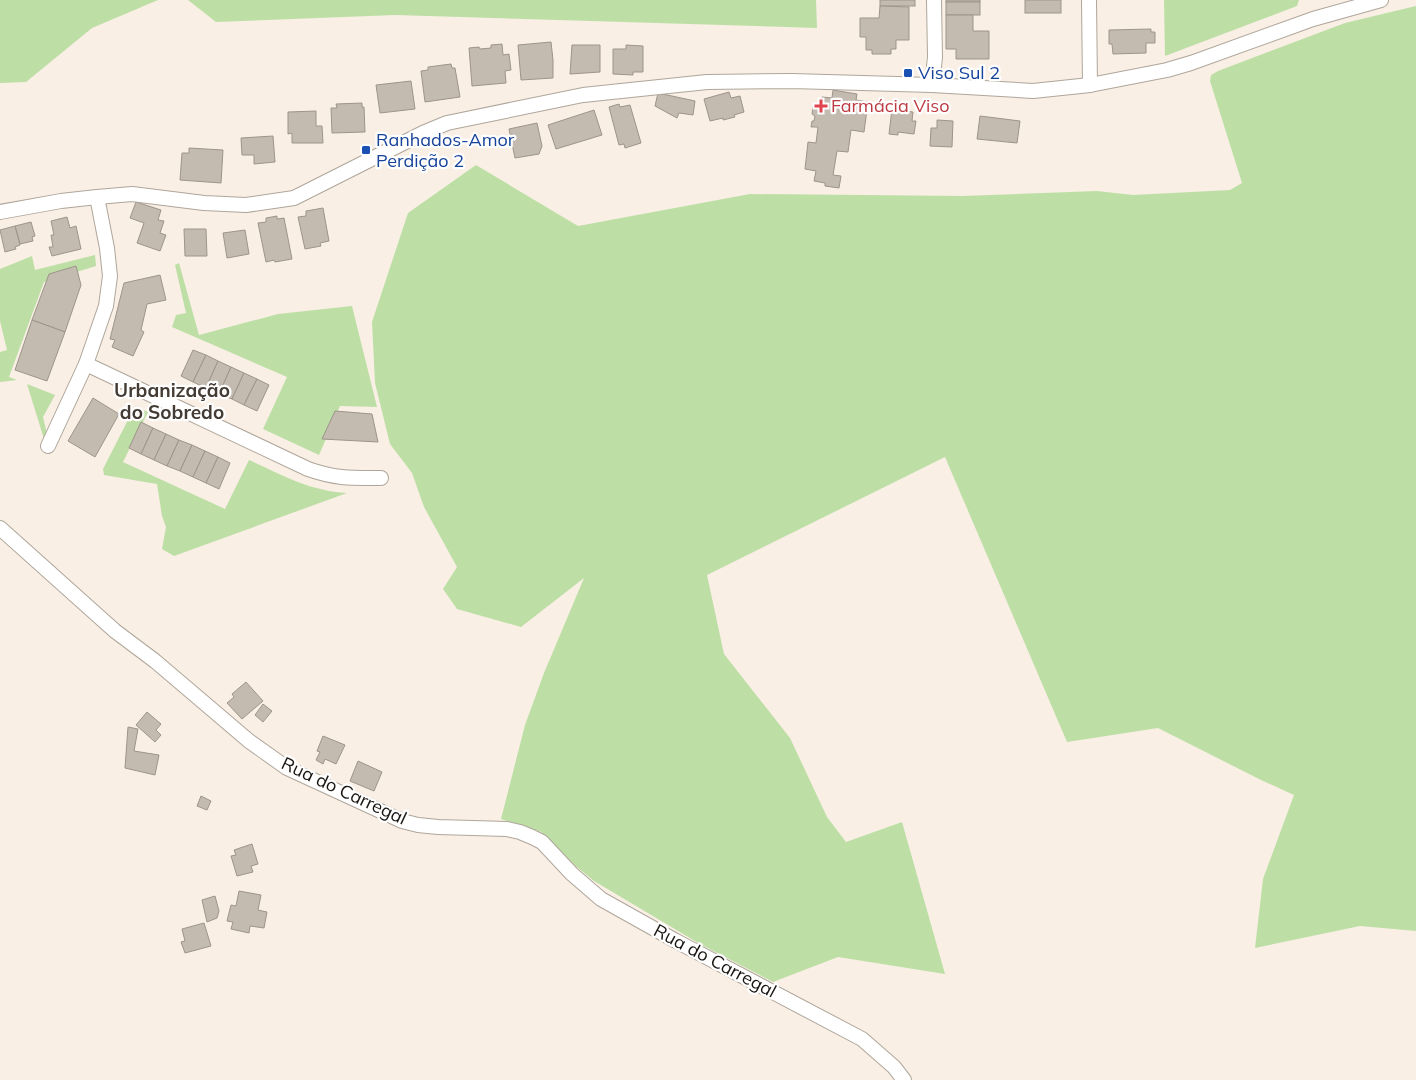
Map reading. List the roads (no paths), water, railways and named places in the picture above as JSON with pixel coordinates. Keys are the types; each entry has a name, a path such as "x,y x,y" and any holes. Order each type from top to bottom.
{"street":[{"path":"932,85 935,57 934,0"},
{"path":"1090,0 1090,85"},
{"path":"0,212 61,201 132,194 204,204 246,205 294,198 423,133 447,124 583,95 707,82 792,81 932,85 1033,91 1090,85 1167,70 1191,63 1313,19 1381,0"},
{"path":"48,446 86,364 106,306 110,276 107,248 96,197"},
{"path":"86,364 308,469 344,478 381,478"},
{"name":"Rua do Carregal","path":"0,528 115,630 249,741 287,768 402,820 418,825 507,829 532,836 542,842 572,874 602,899 676,941 862,1039 894,1067 904,1080"}],"place":[{"name":"Viso Sul 2","path":"908,73"},
{"name":"Farmácia Viso","path":"821,106"},
{"name":"Ranhados-Amor Perdição 2","path":"366,150"}],"district":[{"name":"Urbanização do Sobredo","path":"172,401"}]}
